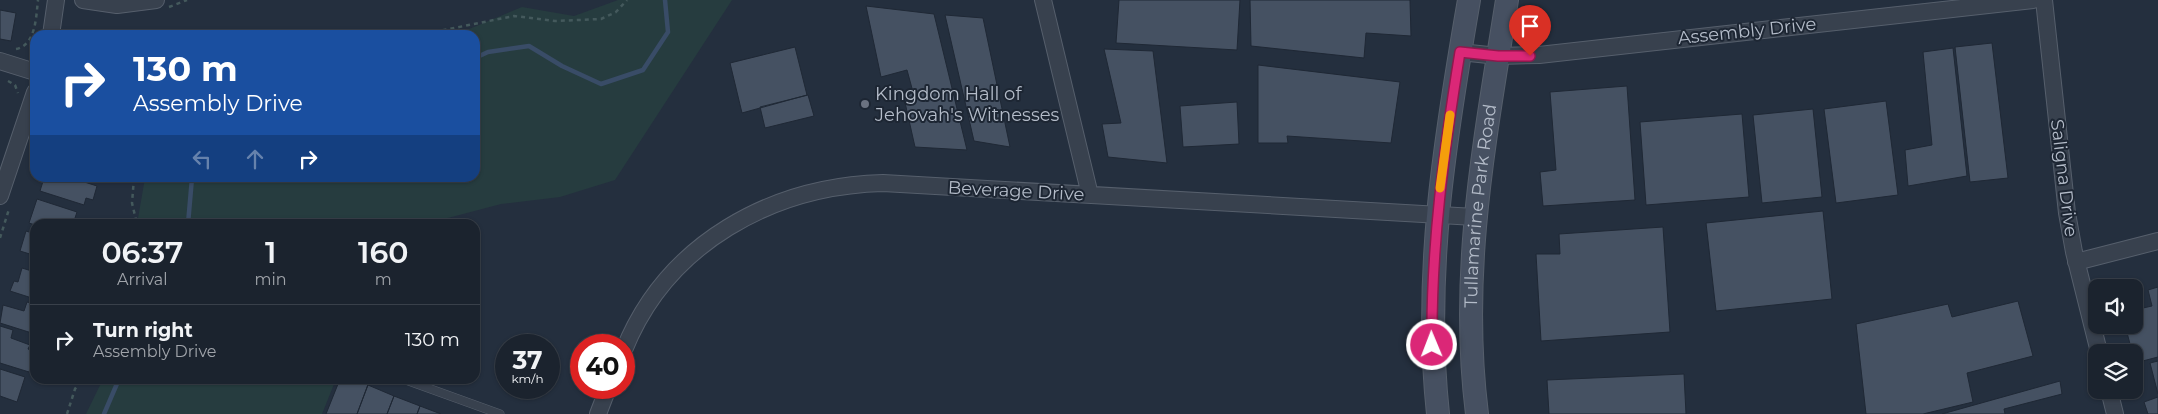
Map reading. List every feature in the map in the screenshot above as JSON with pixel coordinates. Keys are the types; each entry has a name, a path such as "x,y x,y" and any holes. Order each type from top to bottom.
{"street":[{"path":"52,30 56,0"},
{"path":"83,0 116,5 156,0"},
{"path":"1043,0 1090,195"},
{"path":"1438,414 1432,303 1437,215 1469,0"},
{"name":"Tullamarine Park Road","path":"1477,414 1471,298 1475,217 1486,124 1507,0"},
{"name":"Assembly Drive","path":"1460,52 1498,56 1539,55 2033,0"},
{"name":"Saligna Drive","path":"2044,0 2067,213 2076,262 2097,344"},
{"path":"5,55 30,69"},
{"path":"0,196 30,107"},
{"name":"Beverage Drive","path":"632,334 642,314 682,264 726,228 747,216 786,199 834,186 883,183 1475,217"},
{"path":"2076,262 2158,241"},
{"path":"598,414 604,399"},
{"path":"2111,399 2115,414"}],"lane":[{"path":"417,384 500,414"}],"path":[{"path":"31,30 38,0"},
{"path":"444,30 514,16 554,21 601,19 616,12 627,0"},
{"path":"5,55 22,48 29,41 30,36"},
{"path":"5,80 15,85 18,89 18,96"},
{"path":"134,182 132,202 136,219"},
{"path":"67,414 79,384"}],"green space":[{"path":"618,0 732,0 615,180 560,197 501,204 444,219 138,219 144,182 480,182 480,30 467,30 522,7 574,16"},
{"path":"101,384 334,384 322,414 86,414"}],"building":[{"path":"1119,0 1240,0 1237,50 1116,43"},
{"path":"1250,0 1410,0 1411,36 1366,33 1364,58 1251,46"},
{"path":"866,6 934,14 967,150 915,147 904,98 913,92 907,70 881,77"},
{"path":"0,10 16,13 11,41 0,39"},
{"path":"945,15 983,18 1010,147 974,141"},
{"path":"1992,43 2008,178 1970,182 1955,47"},
{"path":"795,47 807,95 742,113 730,63"},
{"path":"1953,48 1967,176 1908,186 1905,150 1932,145 1923,52"},
{"path":"1104,49 1153,51 1167,163 1108,157 1102,124 1121,123"},
{"path":"1258,65 1400,82 1391,143 1287,136 1288,143 1258,143"},
{"path":"1627,86 1635,200 1543,206 1540,172 1556,170 1550,92"},
{"path":"808,95 814,116 765,128 760,107"},
{"path":"1886,101 1898,195 1836,203 1824,109"},
{"path":"1237,102 1239,144 1183,147 1180,106"},
{"path":"1813,109 1822,197 1762,203 1753,115"},
{"path":"1742,114 1749,197 1646,205 1640,122"},
{"path":"43,182 84,182 97,186 93,200 86,198 84,205 40,191"},
{"path":"37,199 77,212 75,219 30,219"},
{"path":"1823,211 1832,299 1716,311 1706,223"},
{"path":"1663,227 1670,332 1541,341 1536,254 1560,254 1559,234"},
{"path":"26,231 30,232 30,254 20,251"},
{"path":"22,268 30,270 30,297 10,291 14,281 18,282"},
{"path":"2158,287 2158,357 2143,361 2143,344 2130,344 2127,334 2143,334 2143,308 2152,306 2148,290"},
{"path":"2018,301 2033,356 1967,373 1973,402 1923,414 1866,414 1856,324 1948,304 1952,317"},
{"path":"27,302 30,303 30,332 0,323 3,305 24,311"},
{"path":"0,326 13,330 11,338 30,345 28,349 30,350 30,369 29,372 0,363"},
{"path":"2158,361 2158,394 2150,363"},
{"path":"0,369 25,377 17,402 0,396"},
{"path":"1684,374 1686,414 1549,414 1547,380"},
{"path":"2060,381 2062,394 2004,409 2005,414 1942,414"},
{"path":"338,384 368,384 357,414 326,414"},
{"path":"368,385 394,396 387,414 357,414"},
{"path":"394,396 420,406 417,414 387,414"},
{"path":"2158,397 2158,414 2148,414 2144,402"},
{"path":"420,406 441,414 417,414"}],"waterway":[{"path":"480,56 488,52 529,46 562,66 601,84 643,70 668,32 665,0"},
{"path":"188,219 192,182"},
{"path":"104,414 117,384"}],"slow traffic":[{"path":"1440,188 1450,115"}],"place":[{"name":"Kingdom Hall of Jehovah's Witnesses","path":"865,104"}],"route":[{"path":"1432,345 1433,263 1437,215 1446,138 1460,52 1498,56 1530,56"}]}
